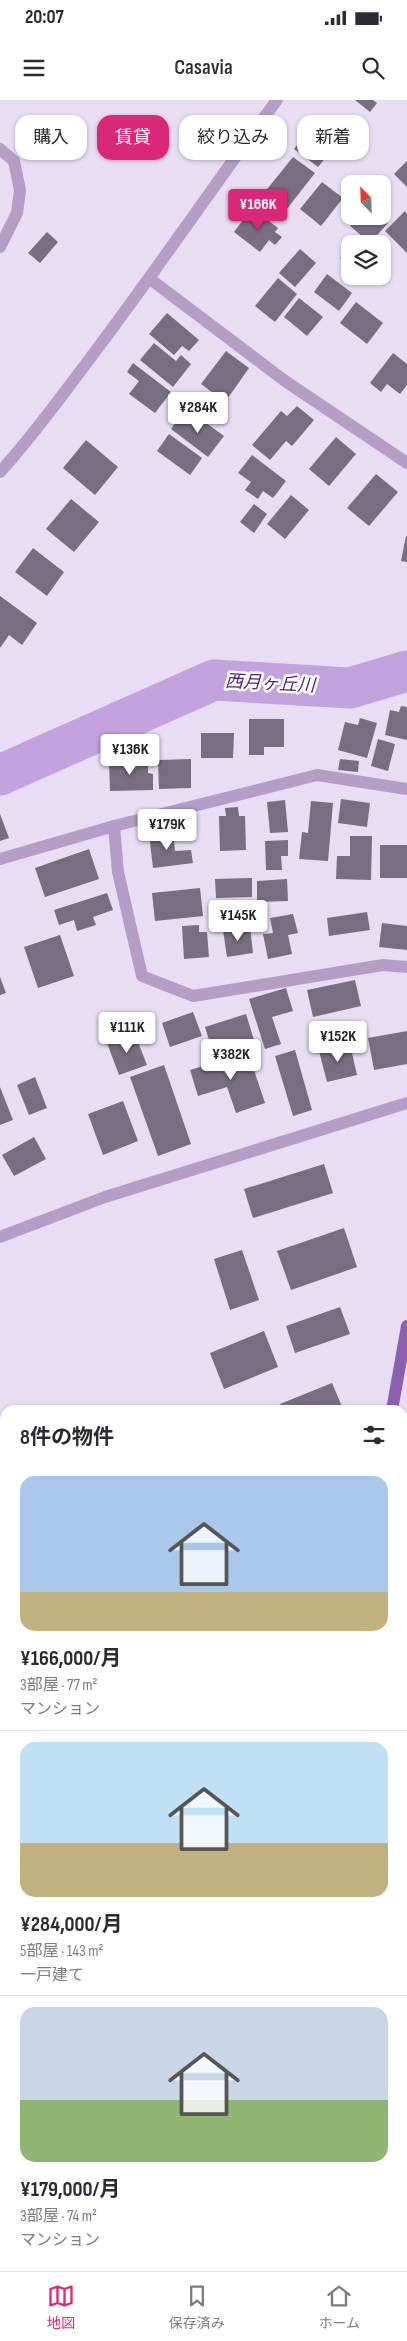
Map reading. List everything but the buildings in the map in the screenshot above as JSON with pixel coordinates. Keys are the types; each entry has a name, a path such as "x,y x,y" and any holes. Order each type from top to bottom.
{"main road":[{"path":"393,1405 407,1326"}],"street":[{"path":"0,472 25,444 150,279 277,100"},
{"path":"0,149 14,161 20,190 17,213 0,247"},
{"path":"150,279 284,381 407,463"},
{"path":"0,860 114,826 317,775 407,788"},
{"path":"114,826 118,872 142,976 193,996 383,965 407,967"},
{"path":"0,1236 104,1197 407,1103"}],"waterway":[{"name":"西月ヶ丘川","path":"0,775 214,680 350,688 407,671"}]}
